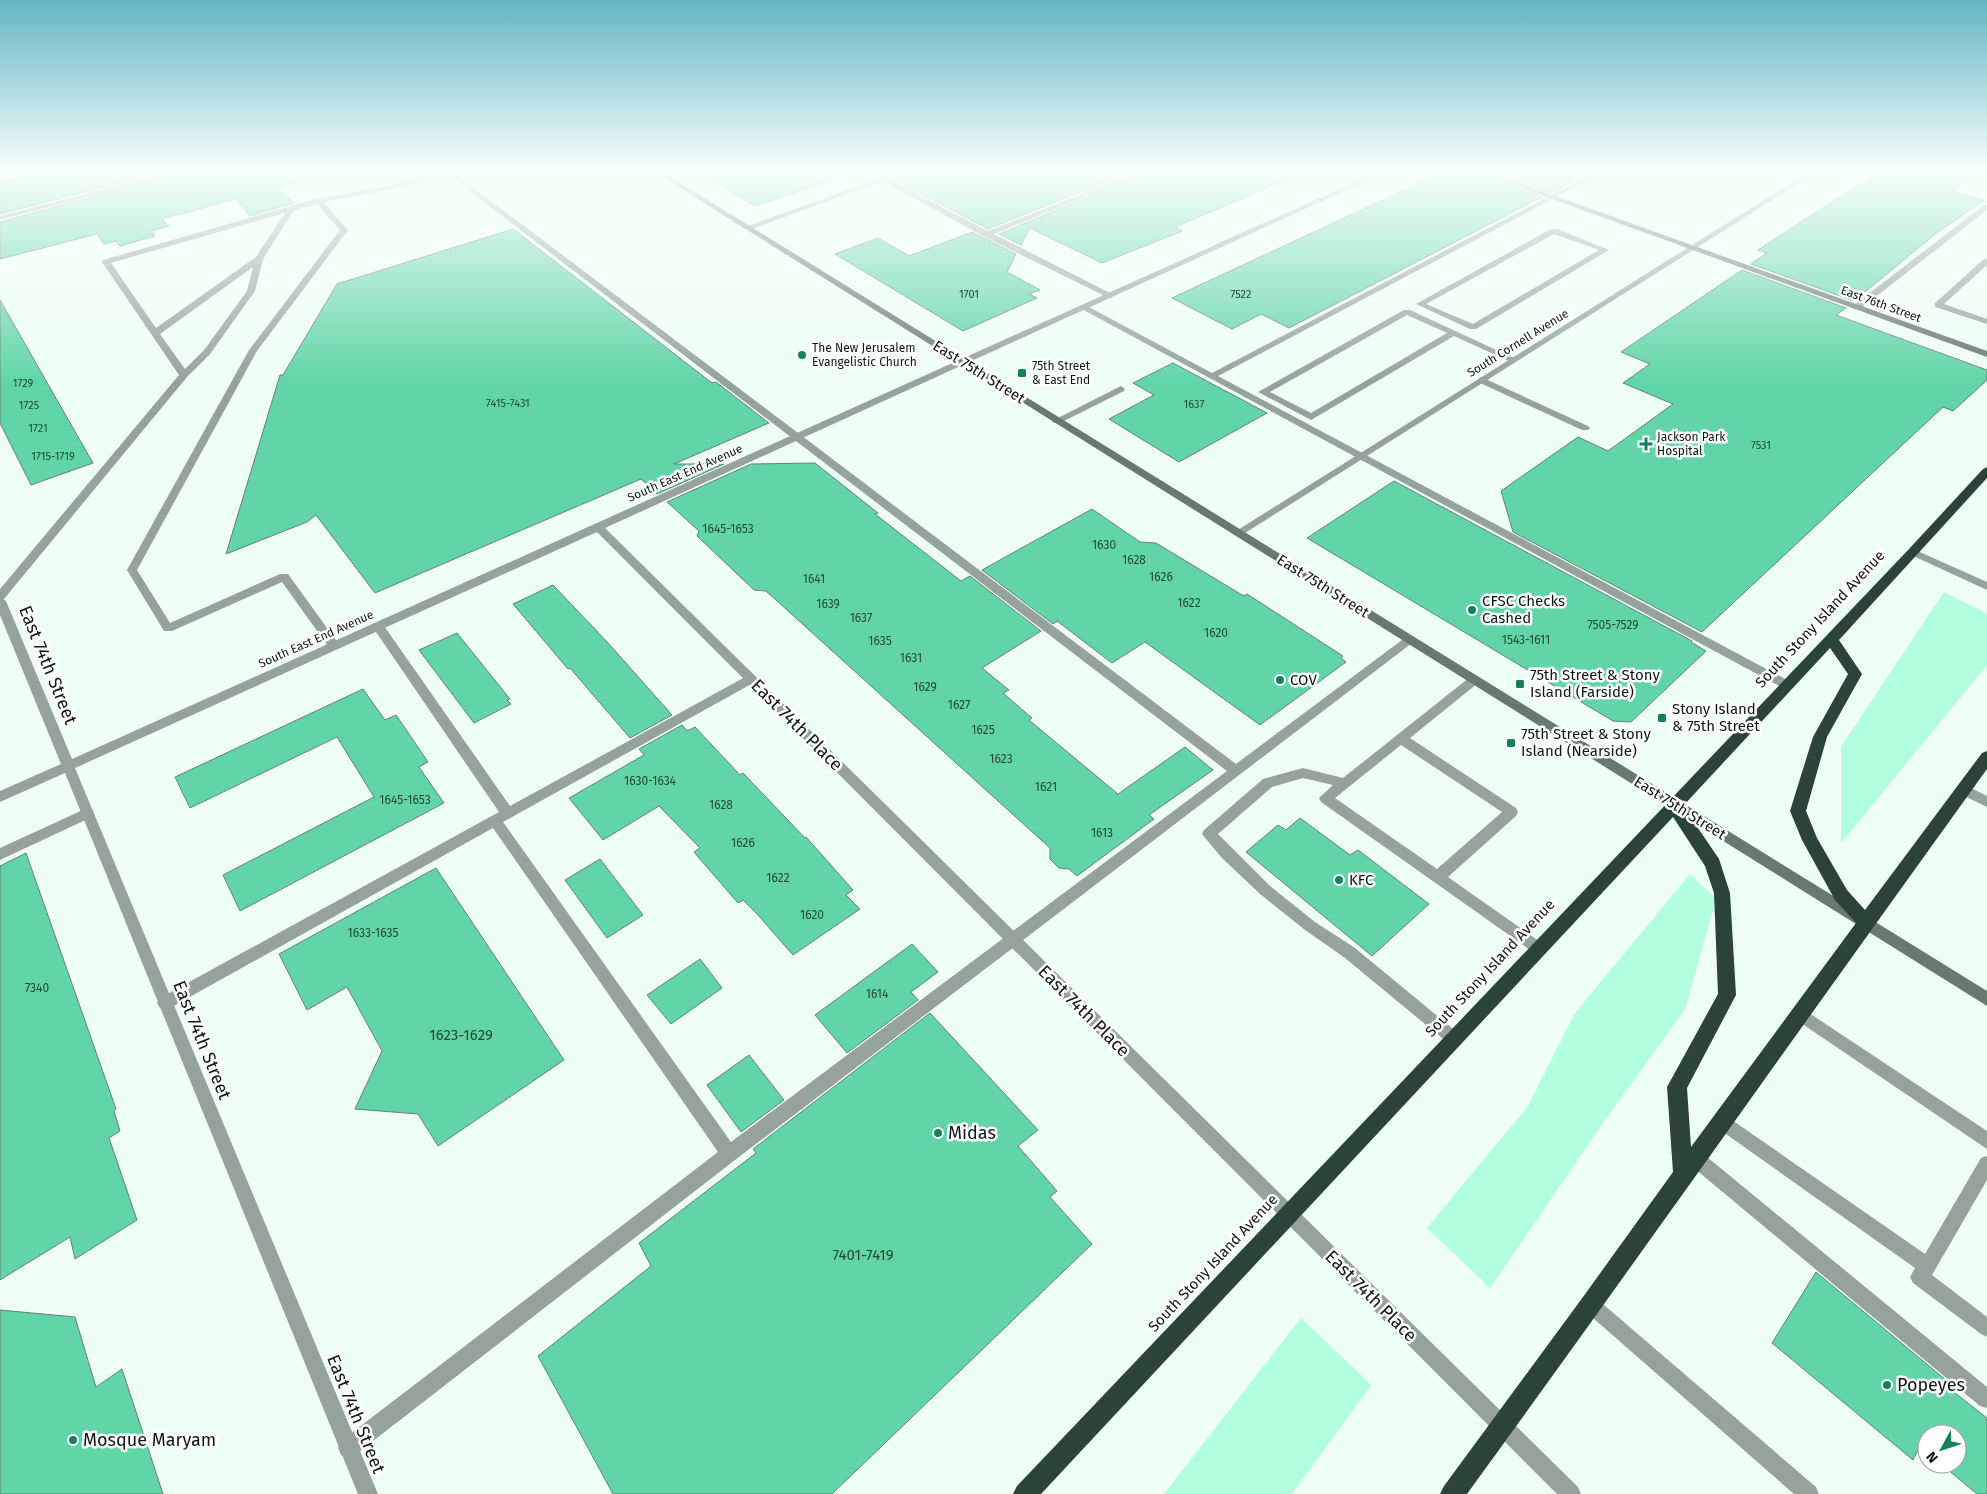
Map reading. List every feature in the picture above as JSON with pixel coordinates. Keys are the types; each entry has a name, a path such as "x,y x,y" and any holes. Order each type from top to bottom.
{"highway":[{"name":"South Stony Island Avenue","path":"1024,1494 1913,552 1987,471"},
{"path":"1831,639 1855,674 1820,737 1798,811 1810,840 1841,895 1866,923"},
{"path":"1452,1494 1987,757"},
{"path":"1674,805 1713,864 1722,893 1727,995 1677,1087 1684,1174"}],"main road":[{"name":"East 75th Street","path":"770,243 1987,999"},
{"name":"East 76th Street","path":"1678,243 1987,354"}],"street":[{"path":"172,243 106,262 184,375"},
{"path":"0,596 184,375 207,352 251,291 259,259 270,243"},
{"path":"334,243 252,350 132,570 168,628 284,577 334,646"},
{"path":"540,243 1236,771"},
{"path":"1003,243 1109,296"},
{"name":"South East End Avenue","path":"0,797 1227,243"},
{"path":"1212,376 1467,243"},
{"path":"1532,243 1420,304 1473,327 1606,250 1586,243"},
{"name":"South Cornell Avenue","path":"1238,533 1701,243"},
{"path":"1857,307 1941,243"},
{"path":"155,332 259,259"},
{"path":"1987,261 1938,305 1987,322"},
{"path":"1084,308 1787,685"},
{"path":"1310,417 1263,392 1407,312 1514,360"},
{"path":"1435,325 1450,317"},
{"path":"1300,423 1454,333"},
{"path":"1481,380 1585,428"},
{"path":"1057,421 1121,389"},
{"name":"East 74th Place","path":"598,527 1571,1494"},
{"path":"1913,552 1987,586"},
{"name":"East 74th Street","path":"0,601 368,1494"},
{"path":"378,626 508,813"},
{"path":"348,1448 729,1154 1410,640"},
{"path":"165,1003 751,679"},
{"path":"1474,680 1326,798 1538,948"},
{"path":"1400,738 1511,812 1438,877"},
{"path":"1344,783 1302,773 1268,783 1210,834 1226,853 1265,890 1310,926 1350,953 1453,1038"},
{"path":"1963,789 1987,802"},
{"path":"0,854 87,813"},
{"path":"494,820 729,1154"},
{"path":"1800,1014 1987,1141"},
{"path":"1722,1121 1928,1266"},
{"path":"1695,1158 1987,1399"},
{"path":"1987,1164 1928,1266 1919,1277 1987,1328"},
{"path":"1591,1304 1809,1494"}],"green space":[{"path":"1944,592 1987,614 1987,665 1841,843 1841,747"},
{"path":"1690,874 1716,899 1685,1009 1600,1127 1490,1288 1427,1228 1528,1106 1575,1013"},
{"path":"1301,1318 1371,1385 1292,1494 1164,1494"}],"building":[{"path":"0,243 63,243 0,259"},
{"path":"117,243 131,243 120,246"},
{"path":"469,243 531,243 712,383 716,382 769,423 674,464 724,464 657,494 641,479 375,593 316,515 307,522 226,554 280,375 283,375 337,284"},
{"path":"865,243 886,243 909,256 944,243 993,243 1016,254 1007,272 1040,290 1029,294 1037,298 963,331 835,254"},
{"path":"1060,243 1153,243 1102,263"},
{"path":"1291,243 1454,243 1289,328 1261,314 1232,329 1172,298"},
{"path":"1769,243 1925,243 1854,301 1751,264 1767,253 1758,250"},
{"name":"Jackson Park Hospital","path":"1742,270 1846,308 1836,315 1987,370 1987,380 1953,411 1943,407 1702,632 1513,532 1501,491 1578,437 1608,451 1673,404 1623,383 1650,364 1621,352"},
{"path":"0,300 93,463 31,485 0,423"},
{"path":"1173,363 1267,413 1179,462 1109,419 1154,395 1133,383"},
{"path":"815,463 878,513 875,514 961,581 970,576 1041,631 982,668 1009,690 1003,693 1032,718 1029,720 1118,794 1185,747 1213,770 1149,815 1154,819 1077,876 1069,869 1059,868 1050,859 1050,848 766,591 754,590 697,536 699,531 667,502 751,464"},
{"path":"1394,481 1692,641 1706,651 1631,722 1613,721 1307,538"},
{"path":"1092,509 1140,542 1156,543 1244,596 1247,594 1343,656 1341,658 1346,662 1260,725 1145,642 1112,663 1057,621 1053,624 982,570"},
{"path":"553,585 672,715 630,738 513,604"},
{"path":"457,633 510,699 507,700 511,704 474,723 419,650"},
{"path":"363,689 385,720 396,715 428,762 419,767 444,803 240,911 223,875 374,797 337,737 190,808 175,777"},
{"path":"682,725 687,731 695,727 740,775 743,773 806,837 853,890 846,895 860,909 793,955 743,900 738,903 694,852 700,848 659,806 603,840 569,798 644,755 639,749"},
{"name":"KFC","path":"1300,818 1350,855 1358,850 1429,904 1372,956 1246,852 1278,825 1286,830"},
{"path":"26,853 116,1109 114,1111 120,1131 109,1138 137,1220 75,1259 70,1237 0,1280 0,866"},
{"path":"600,859 643,915 607,938 565,880"},
{"path":"436,868 564,1060 438,1146 418,1114 355,1109 382,1051 347,987 307,1010 279,954"},
{"path":"912,944 938,972 911,992 918,1000 847,1053 815,1015"},
{"path":"700,959 722,988 671,1024 647,995"},
{"path":"930,1013 1038,1130 1018,1146 1057,1191 1050,1197 1092,1244 832,1494 613,1494 538,1356 651,1266 639,1243 756,1153 753,1149"},
{"path":"749,1055 784,1100 741,1132 707,1085"},
{"name":"Popeyes","path":"1816,1272 1952,1385 1950,1389 1987,1418 1987,1494 1977,1494 1953,1474 1967,1474 1967,1424 1917,1424 1917,1452 1913,1460 1772,1343"},
{"name":"Mosque Maryam","path":"0,1310 75,1317 96,1387 122,1369 163,1494 0,1494"}],"place":[{"name":"The New Jerusalem Evangelistic Church","path":"802,355"},
{"name":"75th Street & East End","path":"1022,373"},
{"name":"Jackson Park Hospital","path":"1646,444"},
{"name":"CFSC Checks Cashed","path":"1472,610"},
{"name":"COV","path":"1280,680"},
{"name":"75th Street & Stony Island (Farside)","path":"1520,684"},
{"name":"Stony Island & 75th Street","path":"1662,718"},
{"name":"75th Street & Stony Island (Nearside)","path":"1511,743"},
{"name":"KFC","path":"1339,880"},
{"name":"Midas","path":"938,1133"},
{"name":"Popeyes","path":"1887,1385"},
{"name":"Mosque Maryam","path":"73,1440"}]}
